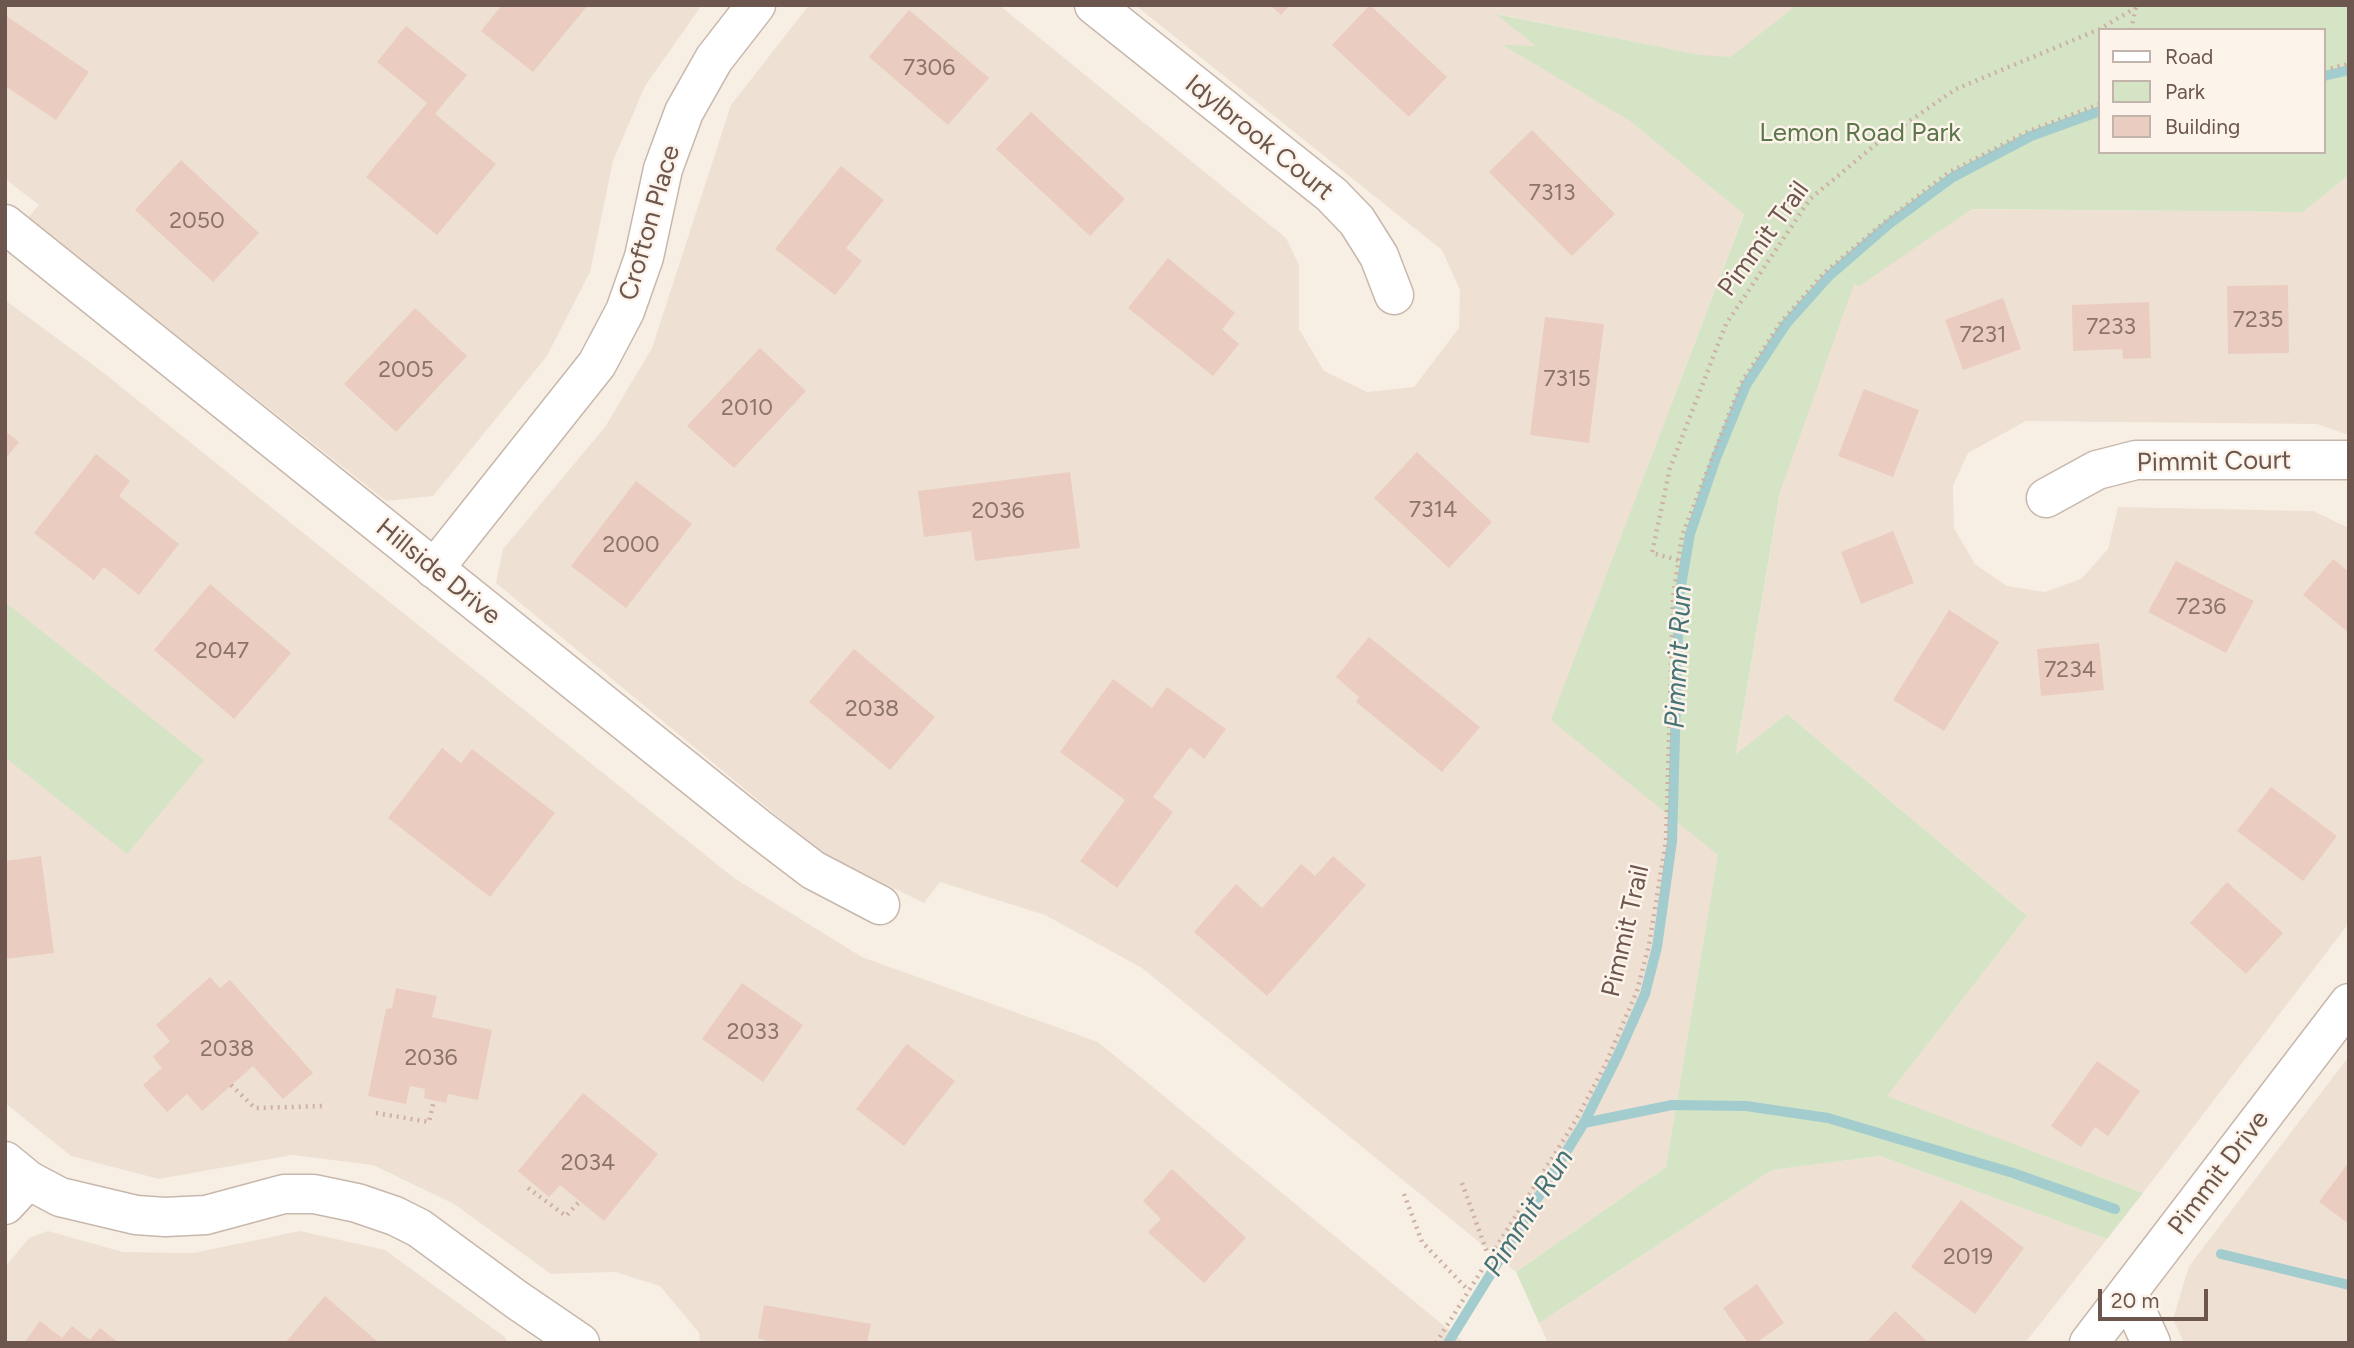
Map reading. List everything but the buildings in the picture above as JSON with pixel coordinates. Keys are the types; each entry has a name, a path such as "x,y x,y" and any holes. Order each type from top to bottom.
{"street":[{"name":"Crofton Place","path":"434,569 597,364 625,311 645,257 663,169 684,112 714,59 756,5"},
{"name":"Idylbrook Court","path":"1094,5 1332,195 1357,221 1379,256 1394,295"},
{"name":"Hillside Drive","path":"5,224 758,828 813,870 880,905"},
{"name":"Pimmit Court","path":"2046,498 2097,470 2136,460 2349,460"},
{"name":"Pimmit Drive","path":"2089,1343 2349,1003"},
{"path":"13,1182 60,1197 136,1215 165,1217 206,1215 284,1194 314,1194 356,1203 395,1216 419,1228 580,1343"},
{"path":"2128,1292 2151,1343"}],"path":[{"path":"2132,28 2137,6"},
{"name":"Pimmit Trail","path":"2101,28 2137,6"},
{"name":"Pimmit Trail","path":"1678,560 1652,553 1670,468 1726,324 1810,200 1875,145 1956,89 2098,29"},
{"path":"2326,70 2349,64"},
{"name":"Pimmit Trail","path":"1436,1343 1576,1119 1606,1063 1637,991 1649,945 1666,841 1673,598 1682,536 1741,383 1781,322 1824,273 1887,219 1948,173 2029,131 2098,105"},
{"path":"231,1085 255,1108 324,1106"},
{"path":"376,1113 429,1122 434,1100"},
{"path":"1462,1183 1490,1259"},
{"path":"527,1188 566,1216 580,1201"},
{"path":"1404,1194 1422,1242 1469,1291"}],"shaded area":[{"path":"5,5 702,5 645,86 613,161 590,272 547,356 433,496 386,501 28,218 39,205 5,179"},
{"path":"809,5 999,5 1286,238 1299,265 1299,329 1324,371 1367,392 1414,387 1459,328 1460,290 1442,250 1135,5 1804,5 1732,62 1498,14 1744,213 1552,720 1719,854 1666,1167 1516,1272 1142,968 1045,915 940,882 924,903 822,853 496,583 503,549 605,427 652,348 731,105"},
{"path":"2349,175 2349,435 2317,424 2026,421 1968,453 1953,486 1954,528 1975,564 2007,586 2045,592 2081,579 2108,549 2118,507 2313,511 2349,528 2349,923 2143,1193 1886,1096 2027,916 1787,714 1736,755 1828,208 2303,212"},
{"path":"5,300 100,370 734,878 862,957 1098,1042 1465,1343 700,1343 699,1333 660,1286 615,1272 551,1274 454,1204 373,1165 292,1155 159,1179 71,1156 5,1103"},
{"path":"2349,1056 2349,1343 2184,1343 2173,1319 2189,1266"},
{"path":"1880,1156 2107,1239 2025,1343 1548,1343 1539,1323 1772,1170"},
{"path":"48,1231 123,1252 193,1253 300,1231 385,1250 505,1337 508,1343 5,1343 5,1267 29,1238"}],"green space":[{"name":"Lemon Road Park","path":"1797,5 2349,5 2349,175 2303,212 1972,209 1859,286 1854,284 1780,492 1736,754 1787,714 2027,916 1887,1096 2143,1193 2107,1239 1880,1156 1772,1170 1539,1323 1516,1272 1666,1167 1718,855 1551,720 1744,214 1630,121 1503,45 1536,46 1496,14 1700,55 1731,57"},
{"path":"5,602 204,760 127,854 5,757"}],"waterway":[{"name":"Pimmit Run","path":"2326,76 2349,70"},
{"name":"Pimmit Run","path":"1448,1343 1584,1123 1645,994 1657,947 1672,841 1679,597 1690,534 1716,458 1746,385 1786,324 1829,276 1889,224 1953,177 2031,136 2098,112"},
{"path":"1584,1123 1672,1105 1746,1106 1828,1118 2013,1173 2115,1209"},
{"path":"2221,1254 2349,1285"}]}
